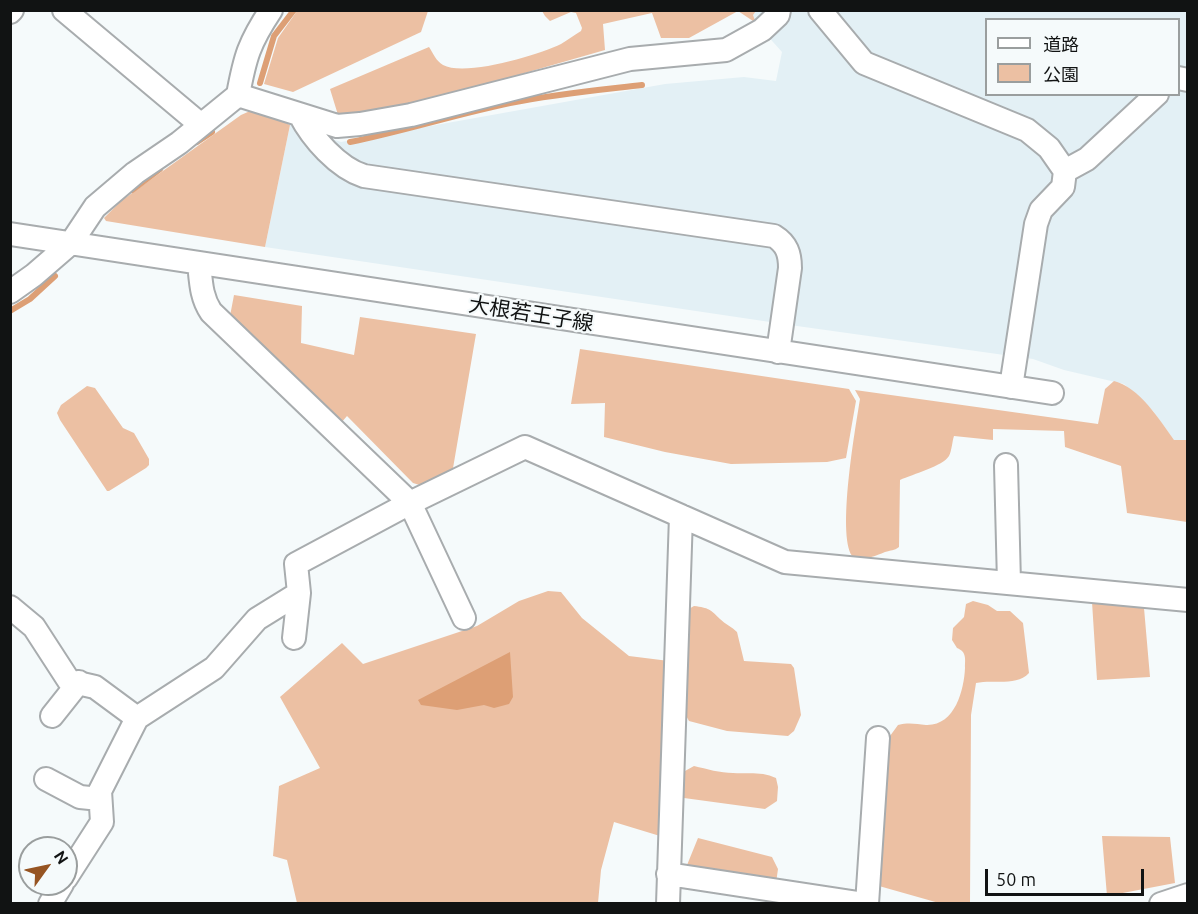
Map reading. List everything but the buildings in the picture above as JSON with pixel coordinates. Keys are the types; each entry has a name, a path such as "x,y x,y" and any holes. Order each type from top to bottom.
{"street":[{"path":"64,10 201,125"},
{"path":"10,292 71,243 95,207 135,173 238,95 244,58 255,33 270,10"},
{"path":"238,95 337,126 360,124 411,115 630,59 726,50 762,30 778,15 779,10"},
{"path":"820,10 864,63 1027,130 1042,140 1065,171 1063,187 1041,210 1036,224 1011,387"},
{"path":"1065,171 1087,159 1155,96"},
{"path":"300,115 309,132 342,164 352,172 364,176 774,236 785,246 790,255 778,352"},
{"name":"大根若王子線","path":"10,234 1052,393"},
{"path":"199,263 201,292 211,312 410,503 464,618"},
{"path":"294,638 299,593 296,564 410,503 525,447 785,562 1188,600"},
{"path":"1006,465 1009,583"},
{"path":"668,903 681,516"},
{"path":"78,859 102,822 100,791 137,718 214,668 257,619 299,593"},
{"path":"10,608 34,627 69,681 95,687 137,718"},
{"path":"52,716 79,682"},
{"path":"668,874 866,903 878,738"},
{"path":"46,779 81,796 100,799"},
{"path":"1161,903 1188,895"}],"shaded area":[{"path":"756,11 1187,11 1187,440 1174,440 1153,411 1124,384 1064,370 1033,359 265,247 290,125 341,142 665,84 744,77 776,81 782,52 756,23 753,15"},
{"path":"510,652 513,697 509,704 494,708 484,705 457,710 421,705 418,700"}],"green space":[{"path":"297,11 428,11 421,32 293,92 264,84 278,38"},
{"path":"542,11 738,11 689,38 661,38 652,13 603,24 605,50 413,105 345,116 338,115 330,89 429,47 443,65 453,68 484,67 536,54 561,44 581,31 576,13 571,12 550,21"},
{"path":"738,11 756,11 753,15 756,23"},
{"path":"250,111 259,111 290,125 265,247 106,221 104,218 121,201 241,115"},
{"path":"234,295 302,306 301,343 354,355 360,317 476,334 452,474 426,487 413,483 347,416 341,423 230,316"},
{"path":"580,349 849,389 856,401 846,458 827,462 731,464 665,452 604,437 605,403 571,404"},
{"path":"1114,381 1123,384 1140,397 1174,440 1187,440 1187,522 1127,513 1121,466 1065,447 1064,431 993,429 993,440 954,436 950,454 946,460 900,480 899,547 872,557 852,556 846,526 848,481 860,399 855,390 1098,424 1105,389"},
{"path":"87,386 95,388 123,428 134,433 149,459 149,465 146,468 109,491 57,413 61,405"},
{"path":"548,591 561,592 582,618 629,656 669,661 660,836 614,822 601,870 598,903 297,903 287,860 273,856 279,786 320,768 280,697 342,643 363,664 477,626 519,601"},
{"path":"973,601 988,605 997,611 1010,611 1023,623 1029,673 1018,680 976,683 971,715 970,903 939,903 879,886 885,780 890,736 898,725 936,724 944,720 956,705 963,686 965,659 964,654 952,640 953,628 964,617 966,604"},
{"path":"1092,602 1144,608 1150,677 1097,680"},
{"path":"694,606 703,607 714,613 737,632 744,661 791,664 794,668 801,715 794,731 788,736 727,731 689,721 684,712 687,610"},
{"path":"694,766 776,778 777,801 765,809 684,798 682,795 685,771"},
{"path":"1102,836 1170,837 1175,883 1107,896"},
{"path":"698,838 772,857 778,869 776,883 685,870"}],"waterway":[{"path":"260,83 274,36 294,10"},
{"path":"350,142 510,103 642,85"},
{"path":"197,142 212,132"},
{"path":"132,190 160,169"},
{"path":"10,311 30,299 55,276"}]}
